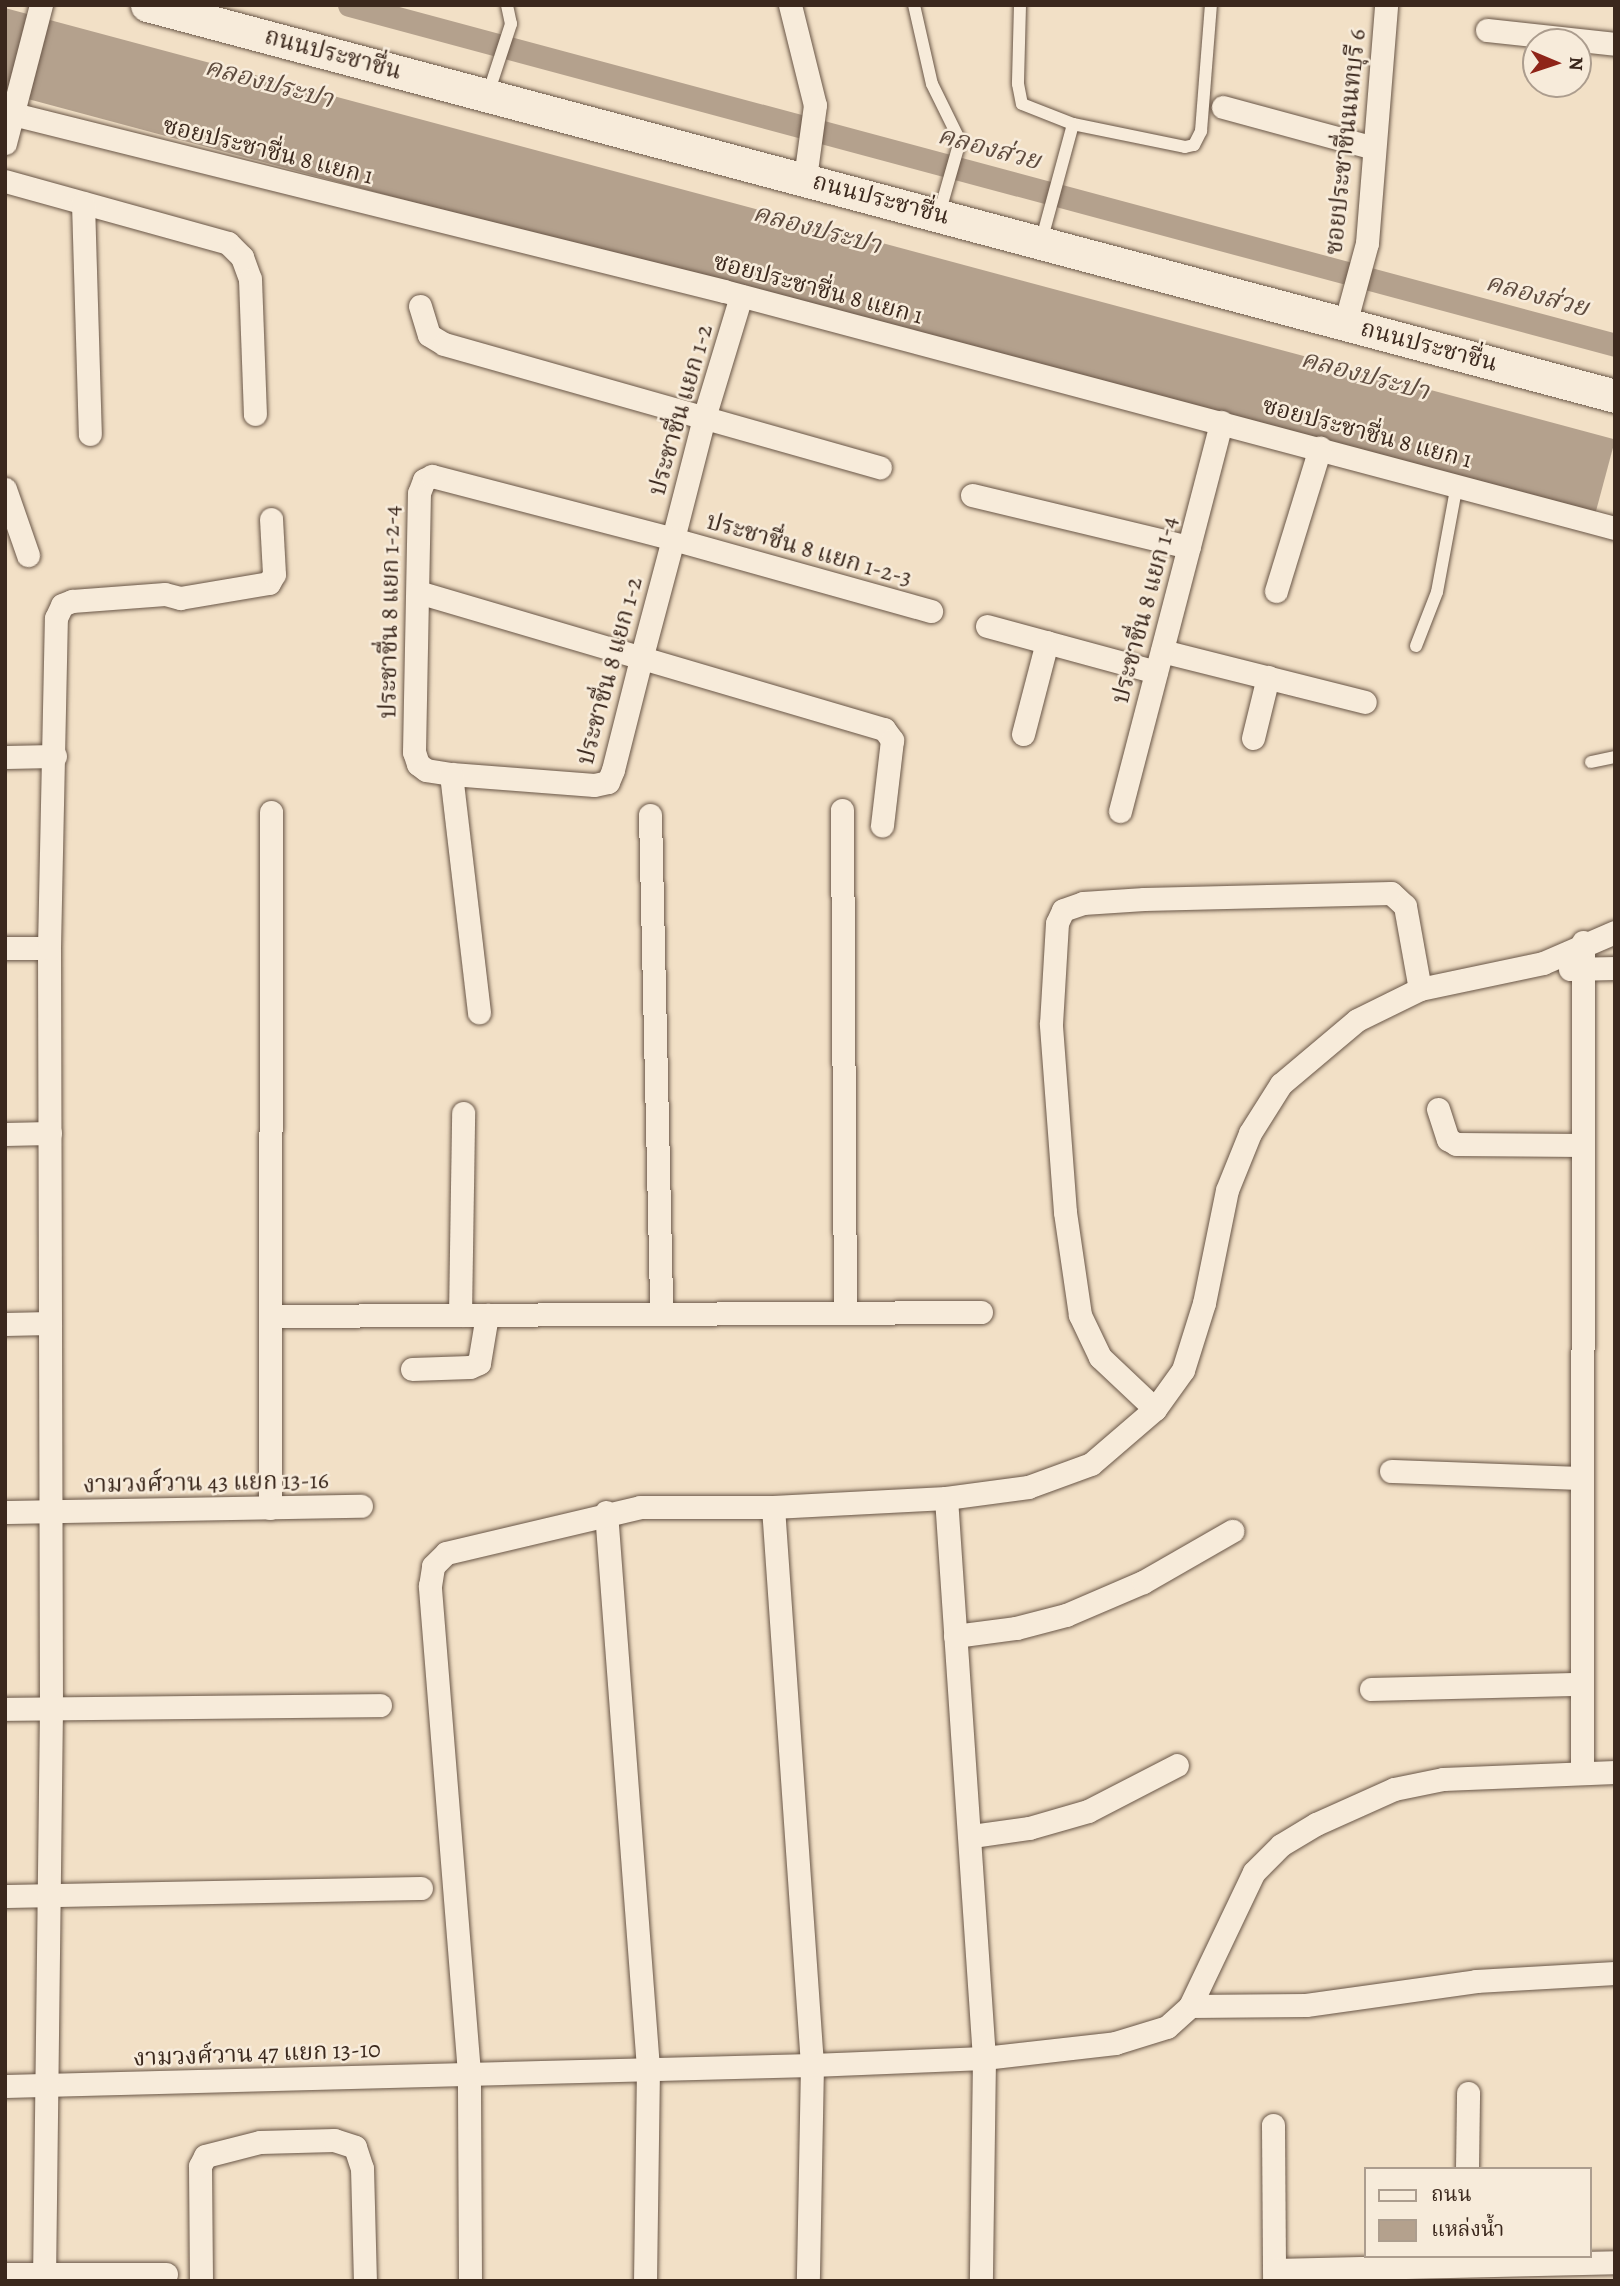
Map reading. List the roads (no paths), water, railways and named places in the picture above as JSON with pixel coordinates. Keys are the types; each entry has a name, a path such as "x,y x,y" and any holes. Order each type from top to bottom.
{"main road":[{"name":"ถนนประชาชื่น","path":"147,5 491,81 808,163 1349,308 1614,390"}],"street":[{"path":"790,5 815,118 808,163"},
{"name":"ซอยประชาชื่นนนทบุรี 6","path":"1349,308 1364,253 1386,5"},
{"path":"5,143 40,8"},
{"path":"1487,30 1615,44"},
{"path":"1223,107 1374,148"},
{"name":"ซอยประชาชื่น 8 แยก 1","path":"13,109 1320,447 1615,528"},
{"path":"5,181 228,243 242,257 250,279 255,414"},
{"path":"83,203 90,434"},
{"name":"ประชาชื่น แยก 1-2","path":"673,539 741,296"},
{"path":"420,306 429,335 444,344 880,467"},
{"name":"ประชาชื่น 8 แยก 1-4","path":"1120,811 1221,422"},
{"path":"1276,591 1320,447"},
{"name":"ประชาชื่น 8 แยก 1-2-4","path":"414,752 419,493 424,480 432,476 673,539"},
{"path":"5,489 28,555"},
{"path":"972,495 1189,547"},
{"path":"44,2277 52,1511 49,948 56,618 62,605 165,594 180,598 269,583 274,574 271,519"},
{"name":"ประชาชื่น 8 แยก 1-2-3","path":"673,539 931,611"},
{"name":"ประชาชื่น 8 แยก 1-2","path":"414,752 421,767 451,774 594,785 608,782 673,539"},
{"path":"418,592 890,733 882,825"},
{"path":"987,626 1047,642 1268,677 1365,702"},
{"path":"1023,733 1047,642"},
{"path":"1253,738 1268,677"},
{"path":"5,757 55,756"},
{"path":"451,774 479,1012"},
{"path":"842,810 845,1310"},
{"path":"270,1508 271,812"},
{"path":"650,815 661,1312"},
{"path":"1155,1409 1100,1357 1080,1315 1065,1212 1051,1037 1057,923 1063,911 1083,903 1144,899 1391,893 1405,906 1420,989"},
{"path":"470,2281 469,2073 430,1586 432,1566 446,1553 606,1512 640,1507 773,1507 946,1498 1028,1487 1060,1478 1091,1464 1155,1409 1183,1370 1193,1344 1227,1190 1250,1133 1281,1084 1357,1020 1420,989 1543,963 1583,942 1615,932"},
{"path":"1582,1772 1583,942"},
{"path":"5,948 49,948"},
{"path":"1543,963 1583,972 1615,968"},
{"path":"1438,1109 1448,1139 1457,1144 1583,1145"},
{"path":"460,1315 463,1113"},
{"path":"5,1133 50,1133"},
{"path":"270,1316 845,1310 981,1312"},
{"path":"412,1369 471,1367 479,1363 487,1315"},
{"path":"5,1324 50,1323"},
{"path":"1391,1471 1582,1478"},
{"path":"946,1498 972,1836 984,2058 981,2281"},
{"name":"งามวงศ์วาน 43 แยก 13-16","path":"5,1512 361,1506"},
{"path":"773,1507 812,2065 808,2281"},
{"path":"606,1512 648,2068 645,2281"},
{"path":"955,1636 1016,1628 1066,1615 1143,1582 1232,1531"},
{"path":"1371,1689 1582,1684"},
{"path":"5,1709 380,1705"},
{"path":"972,1836 1029,1828 1088,1811 1177,1765"},
{"path":"1615,1772 1443,1779 1394,1788 1316,1824 1282,1845 1254,1872 1190,2007 1306,2005 1476,1981 1615,1973"},
{"path":"5,1896 421,1888"},
{"name":"งามวงศ์วาน 47 แยก 13-10","path":"5,2086 984,2058 1145,2037 1167,2027 1190,2007"},
{"path":"1467,2167 1468,2093"},
{"path":"1273,2125 1274,2275 1615,2262"},
{"path":"201,2281 200,2166 205,2156 260,2142 334,2140 355,2147 362,2168 365,2281"},
{"path":"5,2274 44,2277 166,2274"}],"lane":[{"path":"491,81 511,24 507,5"},
{"path":"914,5 932,84 956,127 959,149 943,201"},
{"path":"1020,5 1018,99 1027,108 1073,124 1175,147 1194,145 1203,119 1211,5"},
{"path":"1044,228 1073,124"},
{"path":"1416,646 1437,592 1457,484"},
{"path":"1591,762 1615,757"}],"water":[{"name":"คลองประปา","path":"5,8 1615,439 1594,519 5,93"}],"waterway":[{"name":"คลองส่วย","path":"349,5 1615,345"}]}
